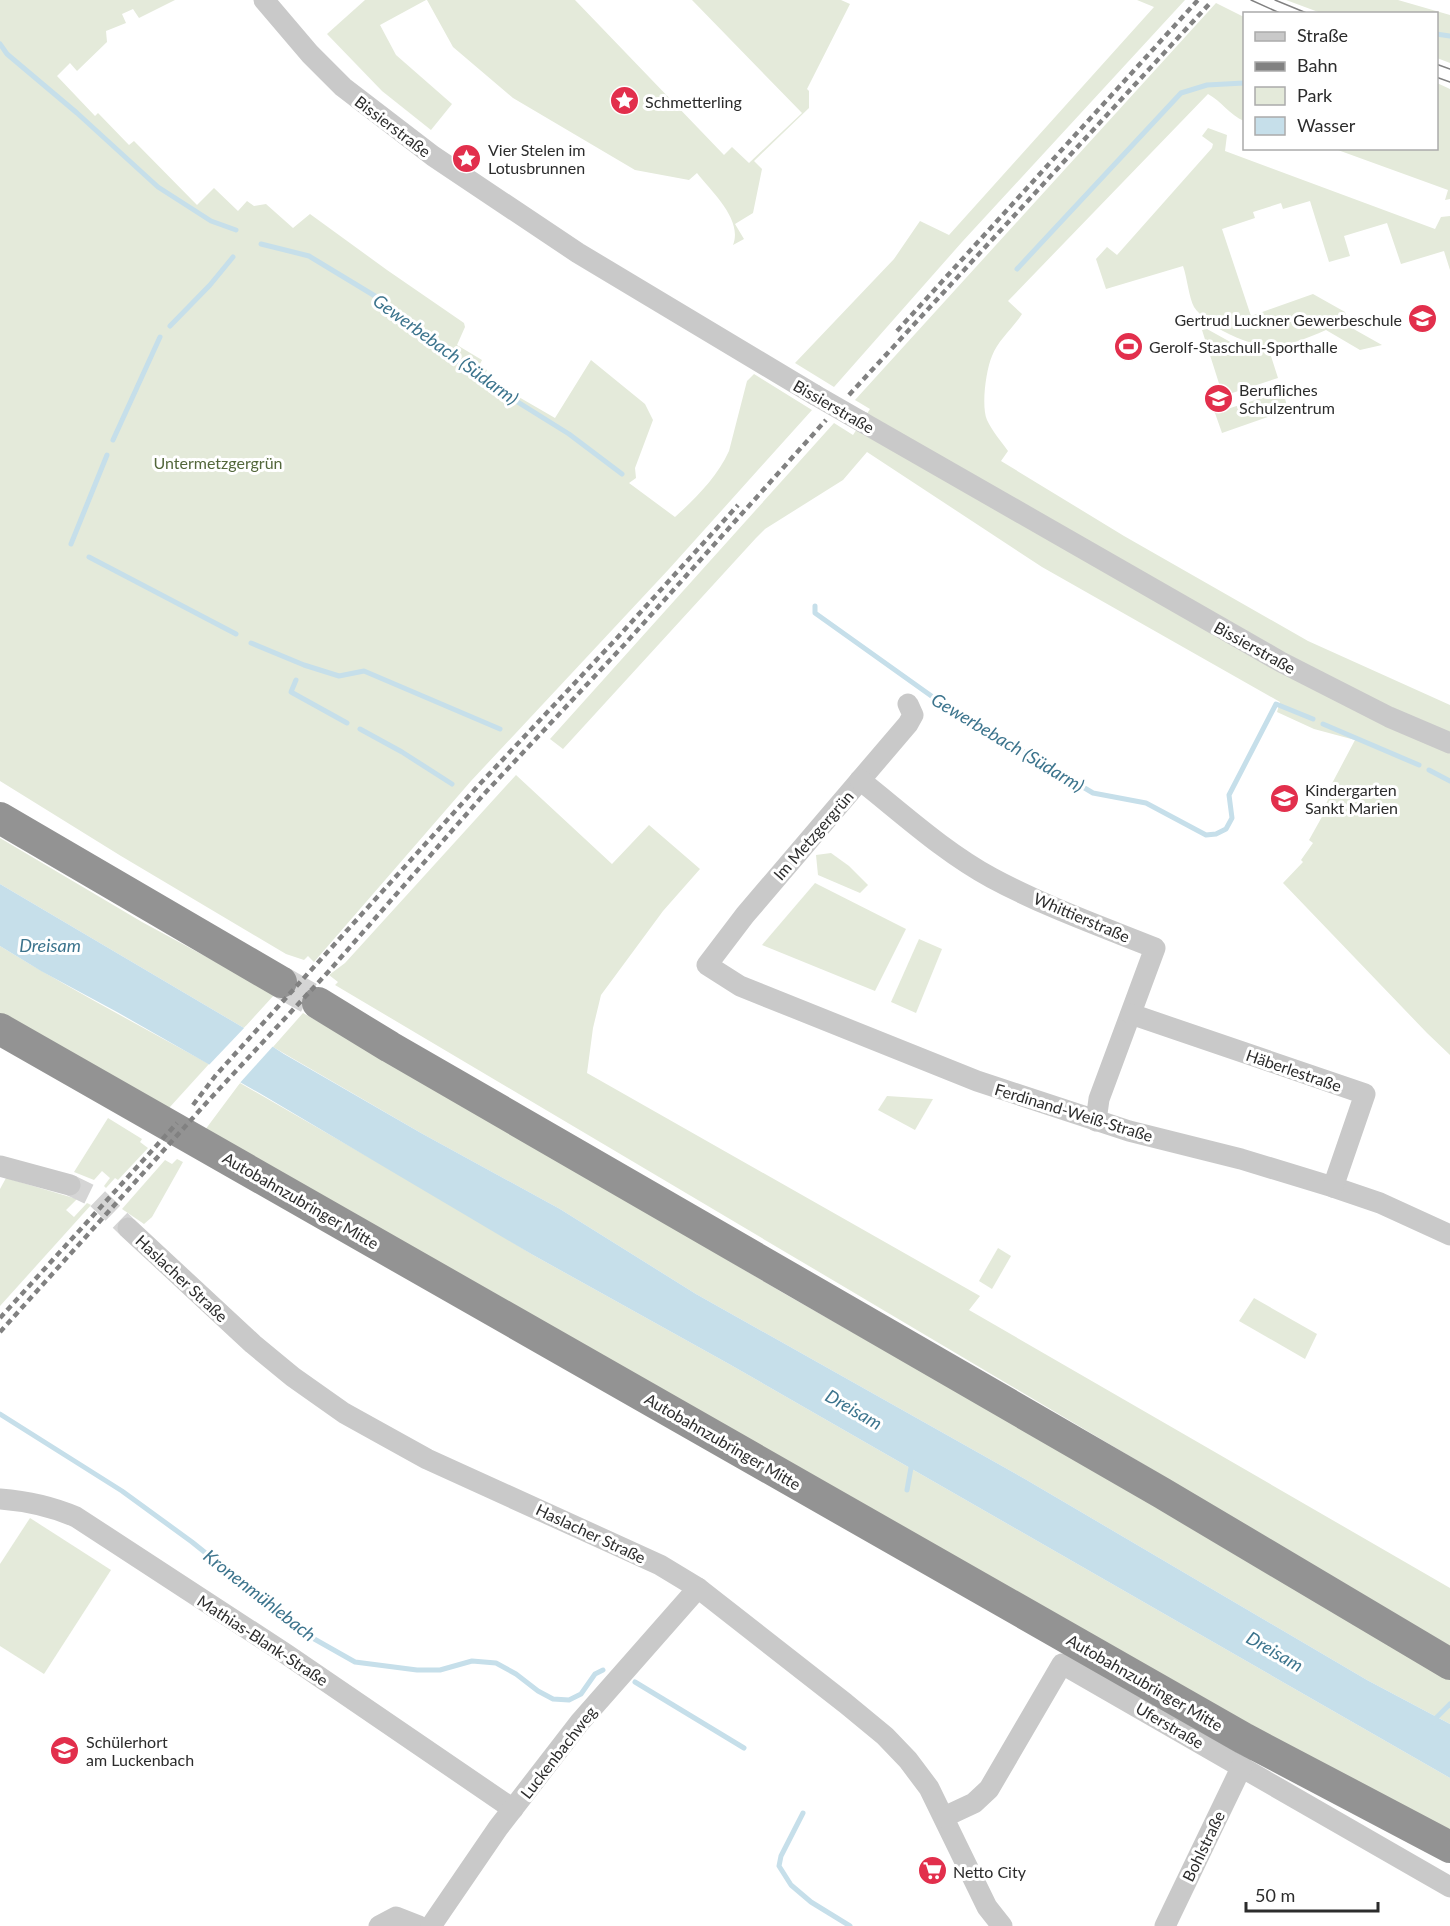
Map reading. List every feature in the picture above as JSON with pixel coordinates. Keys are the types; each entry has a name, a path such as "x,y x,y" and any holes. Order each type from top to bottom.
{"highway":[{"path":"0,818 281,982"},
{"path":"318,1003 390,1047 1172,1499 1450,1664"},
{"name":"Autobahnzubringer Mitte","path":"0,1029 1243,1738 1450,1847"}],"street":[{"name":"Bissierstraße","path":"264,0 310,54 343,87 434,156 578,253 815,395 1281,662 1389,717 1450,742"},
{"name":"Im Metzgergrün","path":"706,965 752,907 908,724 913,715 908,704"},
{"name":"Whittierstraße","path":"861,780 922,830 992,878 1060,910 1155,948 1099,1099 1096,1121"},
{"name":"Ferdinand-Weiß-Straße","path":"706,965 740,986 977,1081 1096,1121 1333,1187 1380,1203 1450,1235"},
{"name":"Häberlestraße","path":"1131,1014 1365,1094 1333,1187"},
{"path":"0,1166 70,1185"},
{"name":"Haslacher Straße","path":"128,1228 253,1344 293,1377 344,1413 427,1459 660,1565 698,1588 885,1736 908,1760 928,1788 944,1817 988,1921 1002,1926"},
{"name":"Mathias-Blank-Straße","path":"0,1499 16,1500 62,1511 76,1517 286,1654 513,1809"},
{"name":"Luckenbachweg","path":"431,1926 513,1809 580,1722 698,1588"},
{"name":"Uferstraße","path":"944,1817 974,1803 989,1789 1062,1664 1450,1887"},
{"name":"Bohlstraße","path":"1165,1926 1242,1766"},
{"path":"379,1926 396,1917 418,1926"}],"green space":[{"name":"Untermetzgergrün","path":"0,0 175,0 139,18 133,9 122,14 126,23 106,31 107,42 77,71 70,63 57,76 95,116 98,113 129,145 134,141 197,205 214,188 238,211 247,201 254,206 266,204 293,228 310,214 464,323 465,327 457,345 482,360 479,366 487,370 484,377 555,418 591,360 645,404 653,420 635,468 636,478 629,483 675,517 705,487 724,461 729,451 747,381 754,374 812,410 669,569 471,781 314,962 308,956 304,960 286,954 0,781"},
{"path":"365,0 426,0 380,25 396,55 452,104 431,130 382,91 327,34"},
{"path":"427,0 575,0 724,155 732,147 749,163 802,113 692,0 841,0 850,4 807,89 809,108 754,161 762,169 753,213 735,224 744,239 733,245 734,226 730,216 697,173 689,180 635,170 513,98 453,47"},
{"path":"1137,0 1185,0 962,242 834,387 795,363 894,259 920,221 949,235 1154,7"},
{"path":"1286,0 1398,0 1450,15 1450,63 1438,58 1438,12 1318,12"},
{"path":"1216,3 1243,16 1243,120 1208,94 1008,301 1022,314 992,356 985,388 985,414 991,428 1008,451 1001,461 1124,536 1308,641 1450,705 1450,1055 1283,883 1303,862 1301,860 1313,843 1309,840 1328,806 1326,804 1331,793 1328,791 1355,740 1314,729 1277,712 1280,702 1042,567 867,452 843,480 765,529 563,749 550,739 834,423 853,435 870,409 855,400"},
{"path":"1438,83 1450,89 1450,199 1445,200 1448,190 1338,150 1438,150"},
{"path":"1208,128 1227,135 1225,151 1435,229 1441,217 1450,216 1450,270 1444,251 1401,264 1387,223 1344,236 1350,256 1329,262 1310,201 1283,209 1281,203 1253,212 1255,218 1222,229 1251,316 1313,294 1345,312 1350,327 1382,345 1360,350 1326,330 1298,341 1274,346 1251,343 1238,338 1211,324 1194,307 1183,266 1106,289 1096,259 1107,247 1117,255 1212,148 1213,144 1202,136"},
{"path":"1207,329 1243,349 1270,353 1278,378 1223,396 1202,330"},
{"path":"1283,391 1288,410 1222,433 1215,413"},
{"path":"516,775 612,864 649,825 700,869 663,911 601,995 593,1028 587,1073 980,1296 969,1310 1450,1588 1450,1651 1170,1480 335,985 338,982 329,975 345,963"},
{"path":"0,838 142,922 275,994 244,1028 0,884"},
{"path":"831,853 849,866 868,885 860,893 818,875 816,855"},
{"path":"815,883 906,929 875,991 762,945"},
{"path":"919,939 942,949 916,1013 891,1002"},
{"path":"0,946 209,1064 169,1108 0,1014"},
{"path":"303,1013 475,1110 785,1294 1152,1502 1450,1675 1450,1724 1367,1680 1025,1479 696,1294 560,1209 421,1133 273,1047"},
{"path":"240,1083 467,1214 533,1255 729,1364 1450,1778 1450,1836 1387,1804 205,1130"},
{"path":"887,1096 933,1099 915,1130 878,1110"},
{"path":"108,1118 142,1139 140,1142 148,1148 118,1180 115,1178 106,1188 104,1186 110,1178 102,1171 94,1180 74,1172"},
{"path":"177,1159 183,1162 152,1217 144,1224 122,1209 165,1160 172,1164"},
{"path":"6,1178 77,1199 66,1210 74,1217 87,1203 91,1205 0,1306 0,1189"},
{"path":"998,1248 1011,1256 992,1289 979,1281"},
{"path":"1254,1298 1317,1334 1305,1359 1239,1321"},
{"path":"30,1518 111,1570 44,1674 0,1646 0,1564"}],"water":[{"name":"Dreisam","path":"0,884 284,1054 560,1209 696,1294 1025,1479 1367,1680 1450,1724 1450,1778 729,1364 533,1255 261,1094 0,946"}],"pier":[{"path":"246,1026 275,1044 238,1085 207,1067"}],"waterway":[{"path":"1438,34 1450,36"},
{"name":"Gewerbebach (Südarm)","path":"0,44 7,54 77,113 158,187 211,221 236,230"},
{"path":"1017,269 1181,93 1207,85 1243,83"},
{"name":"Gewerbebach (Südarm)","path":"261,244 309,256 375,296 479,378 569,434 622,474"},
{"path":"170,326 210,285 233,257"},
{"path":"113,440 160,337"},
{"path":"71,544 107,455"},
{"path":"89,557 236,634"},
{"name":"Gewerbebach (Südarm)","path":"815,606 815,613 937,700 1093,793 1146,803 1206,835 1216,834 1226,829 1232,818 1229,795 1276,704 1313,719"},
{"path":"251,643 304,665 339,676 364,671 500,729"},
{"path":"296,680 291,692 347,723"},
{"name":"Gewerbebach (Südarm)","path":"1323,724 1419,765"},
{"path":"360,729 402,752 452,784"},
{"name":"Gewerbebach (Südarm)","path":"1429,770 1450,781"},
{"name":"Kronenmühlebach","path":"0,1414 122,1491 192,1542 309,1636 355,1662 417,1670 440,1670 472,1661 496,1663 553,1699 569,1700 581,1694 595,1674 603,1670"},
{"path":"907,1490 912,1462"},
{"name":"Kronenmühlebach","path":"635,1682 744,1748"},
{"path":"1432,1722 1450,1704"},
{"name":"Kronenmühlebach","path":"803,1813 781,1856 779,1866 791,1885 811,1902 850,1926"}],"tunnel":[{"path":"281,982 318,1003"},
{"path":"70,1185 97,1198 128,1228"}],"tram line":[{"path":"1251,0 1278,12"},
{"path":"1275,0 1304,12"},
{"path":"1438,65 1450,69"},
{"path":"1438,78 1450,82"}],"railway":[{"path":"897,331 1198,0"},
{"path":"849,395 1211,2"},
{"path":"0,1332 329,971 485,793 624,645 826,420"},
{"path":"193,1105 216,1075 477,787 738,505"},
{"path":"0,1318 177,1123"}],"place":[{"name":"Schmetterling","path":"624,101"},
{"name":"Vier Stelen im Lotusbrunnen","path":"467,158"},
{"name":"Gertrud Luckner Gewerbeschule","path":"1423,319"},
{"name":"Gerolf-Staschull-Sporthalle","path":"1128,346"},
{"name":"Berufliches Schulzentrum","path":"1218,398"},
{"name":"Kindergarten Sankt Marien","path":"1284,798"},
{"name":"Schülerhort am Luckenbach","path":"65,1750"},
{"name":"Netto City","path":"932,1871"}]}
